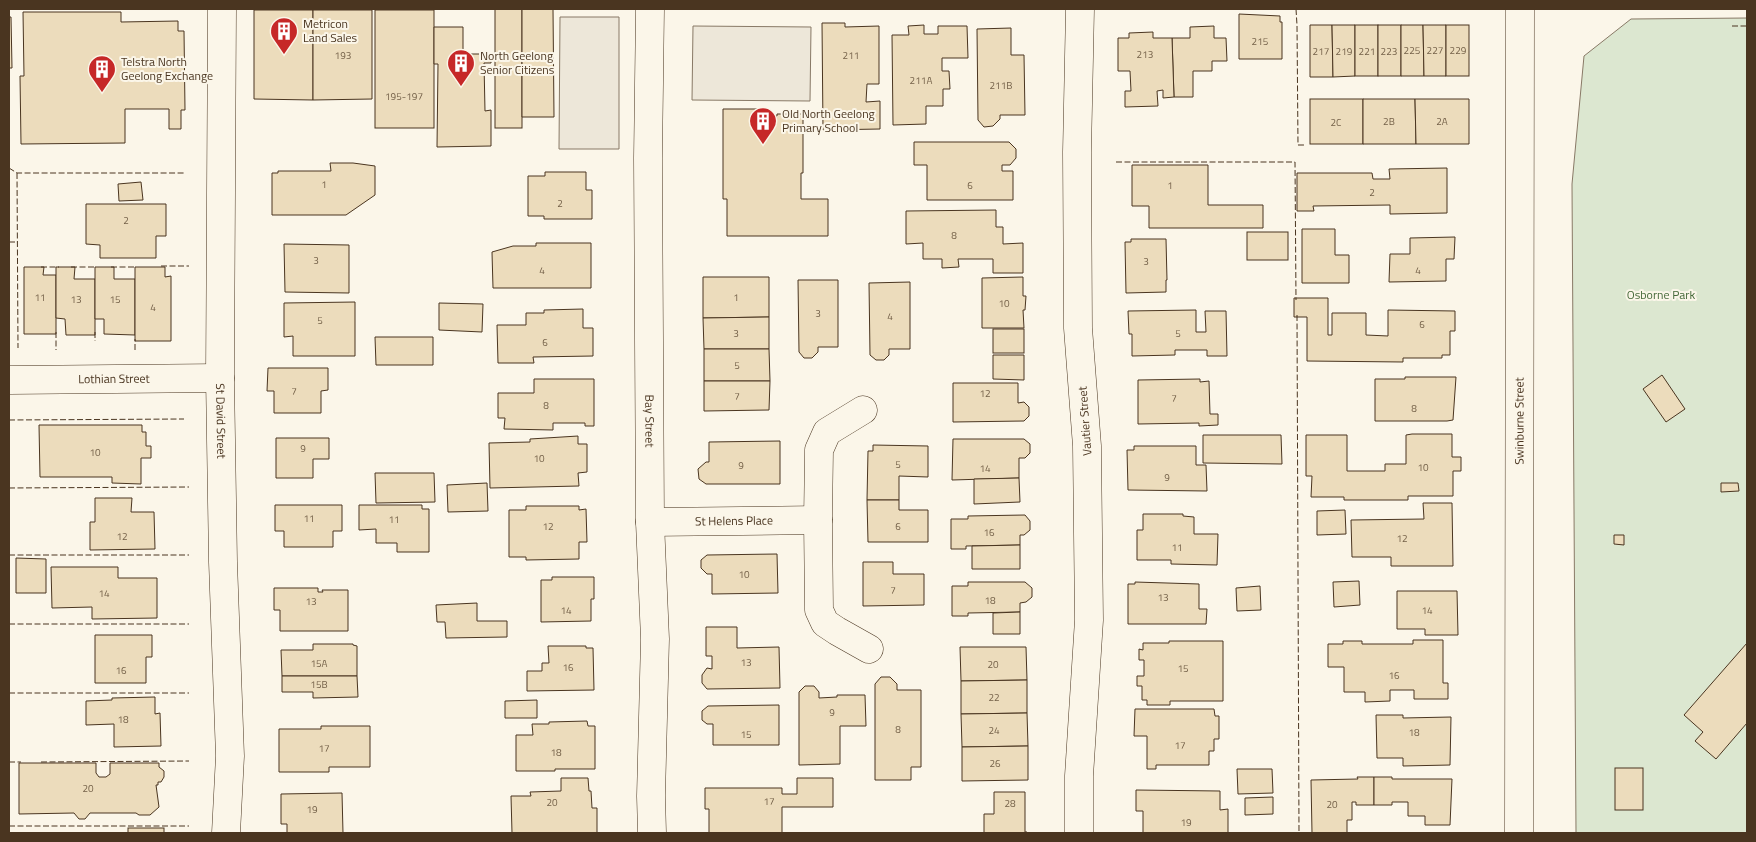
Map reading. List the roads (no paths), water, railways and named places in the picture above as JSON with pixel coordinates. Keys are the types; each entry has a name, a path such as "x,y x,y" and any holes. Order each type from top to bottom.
{"street":[{"name":"St David Street","path":"222,9 220,378 223,562 230,756 226,833"},
{"name":"Bay Street","path":"650,9 648,178 650,522 655,639 651,796 652,833"},
{"name":"Vautier Street","path":"1079,833 1079,776 1089,620 1087,446 1078,328 1077,152 1080,9"},
{"name":"Swinburne Street","path":"1519,833 1520,9"},
{"name":"Lothian Street","path":"9,380 220,378"},
{"path":"863,410 827,432 819,450 819,610 825,623 869,649"},
{"name":"St Helens Place","path":"650,522 818,520"}],"place":[{"name":"Metricon Land Sales","path":"284,55"},
{"name":"North Geelong Senior Citizens","path":"461,87"},
{"name":"Telstra North Geelong Exchange","path":"102,93"},
{"name":"Old North Geelong Primary School","path":"763,145"}],"park label":[{"name":"Osborne Park","path":"1661,295"}]}
